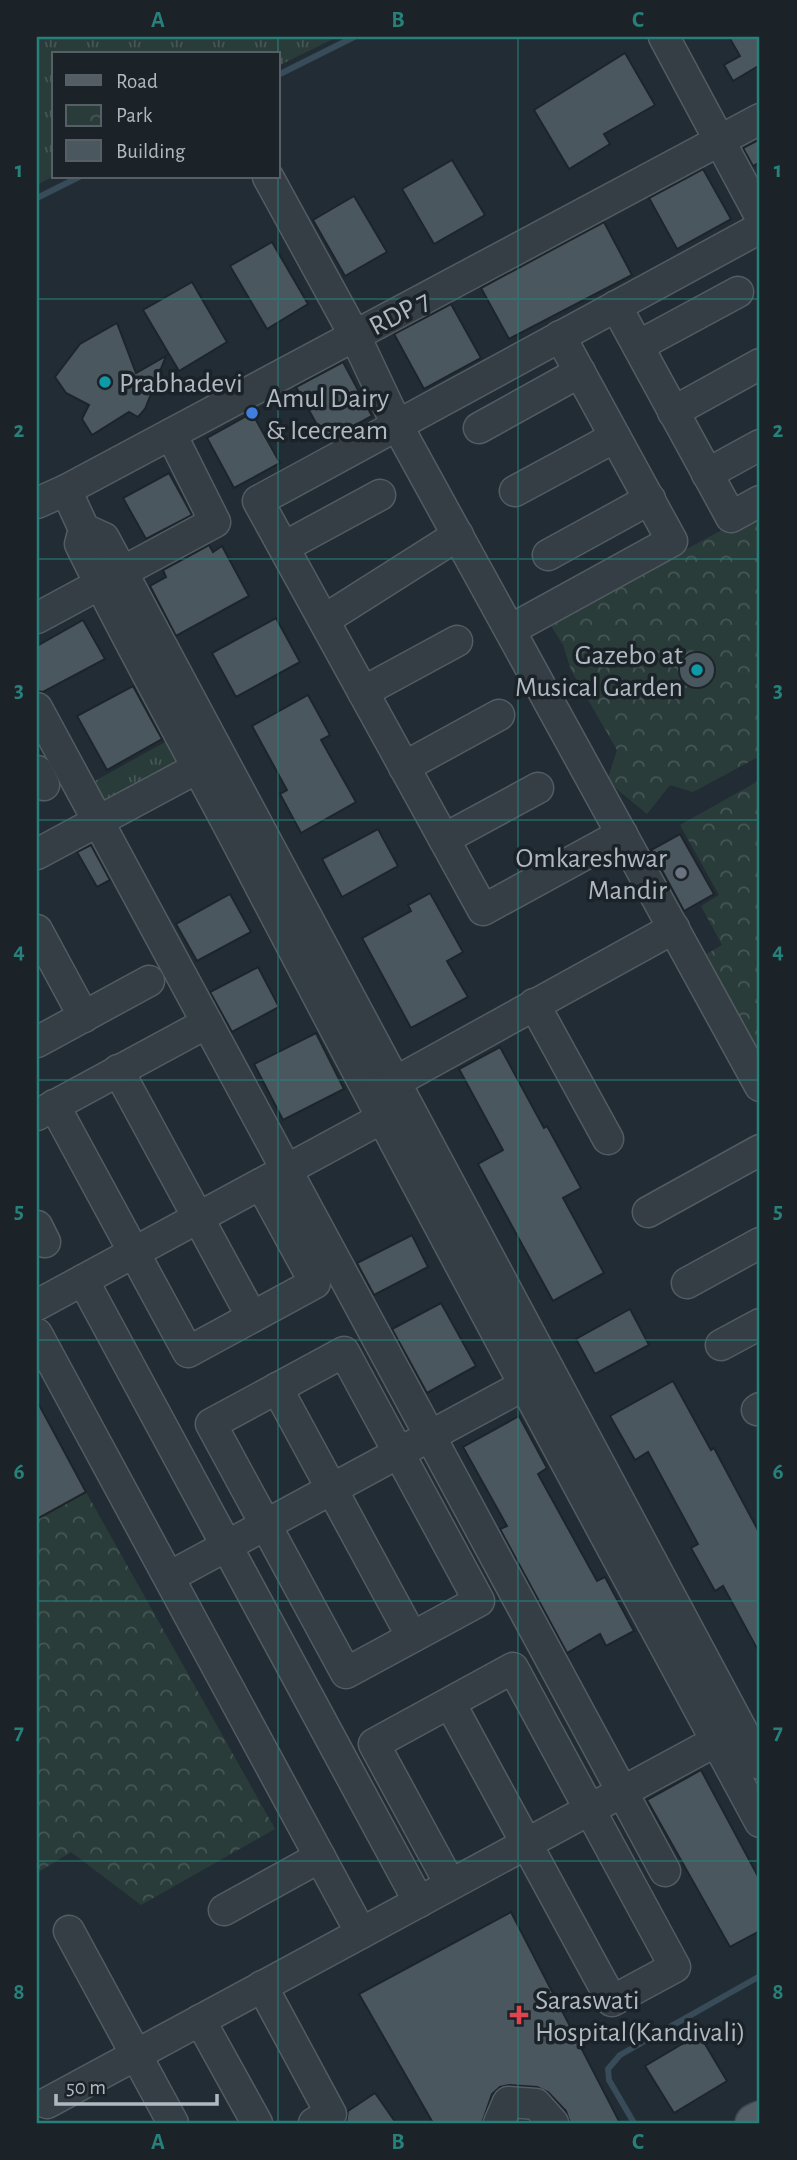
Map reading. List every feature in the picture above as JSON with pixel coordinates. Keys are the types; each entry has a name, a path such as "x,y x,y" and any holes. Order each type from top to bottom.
{"main road":[{"path":"754,2123 760,2120"}],"street":[{"path":"664,37 760,216"},
{"name":"RDP 7","path":"46,493 171,434 760,119"},
{"path":"269,178 355,336 397,425 760,1086"},
{"path":"622,834 483,910 258,500 760,228"},
{"path":"638,346 738,292"},
{"path":"616,306 731,517 760,501"},
{"path":"510,630 672,541 560,337"},
{"path":"673,412 760,364"},
{"path":"479,428 580,372"},
{"path":"37,618 215,522 171,434"},
{"path":"515,491 615,437"},
{"path":"707,474 760,445"},
{"path":"46,493 85,529 80,544 111,578 210,762 401,1093 537,1378"},
{"path":"284,547 380,495"},
{"path":"548,555 650,499"},
{"path":"324,620 458,535"},
{"path":"363,692 457,641"},
{"path":"37,708 207,1023 274,1177 315,1283 188,1352 134,1252 46,1110 207,1023"},
{"path":"404,767 499,715"},
{"path":"37,854 210,762"},
{"path":"210,762 375,1107 537,1378 728,1734 760,1822"},
{"path":"444,839 538,788"},
{"path":"37,1305 274,1177 375,1107 401,1093 534,1004 674,928"},
{"path":"37,930 84,1017"},
{"path":"37,1042 149,981"},
{"path":"534,1004 608,1139"},
{"path":"118,1070 252,1317"},
{"path":"648,1212 760,1150"},
{"path":"274,1177 431,1436 665,1871"},
{"path":"687,1283 760,1243"},
{"path":"83,1280 419,1902"},
{"path":"721,1345 760,1324"},
{"path":"37,1334 361,1933"},
{"path":"344,1352 479,1601 346,1673 211,1424 277,1388 344,1352"},
{"path":"169,1577 537,1378"},
{"path":"277,1388 412,1637"},
{"path":"450,1703 612,2001 675,1968 513,1668 374,1744 450,1884"},
{"path":"728,1734 760,1764"},
{"path":"46,2106 136,2054 728,1734"},
{"path":"224,1910 320,1857"},
{"path":"69,1931 173,2123"},
{"path":"262,1986 331,2114 314,2123"},
{"path":"200,2020 257,2123"},
{"path":"499,2123 508,2102 536,2104 553,2123"}],"green space":[{"path":"37,37 337,37 280,65 280,52 52,52 52,177 37,185"},
{"path":"760,509 760,756 693,792 670,785 647,814 607,781 617,750 571,670 563,645 550,624"},
{"path":"196,725 210,754 108,808 93,782"},
{"path":"760,780 760,1066 700,958 722,945 701,906 719,895 680,825"},
{"path":"86,1492 275,1829 141,1905 71,1852 37,1873 37,1519"}],"building":[{"path":"729,37 760,37 760,65 733,81 724,65 740,56"},
{"path":"625,53 655,105 604,134 610,144 569,169 534,110"},
{"path":"760,139 760,162 753,166 743,148"},
{"path":"452,160 485,215 434,244 402,189"},
{"path":"703,169 731,219 677,249 649,198"},
{"path":"354,196 387,252 345,276 313,220"},
{"path":"604,222 632,275 509,339 481,288"},
{"path":"272,242 308,304 267,329 230,266"},
{"path":"192,282 227,342 179,371 143,310"},
{"path":"451,304 481,358 424,389 394,334"},
{"name":"Prabhadevi","path":"117,323 136,373 166,356 145,409 138,417 129,412 92,435 82,419 89,405 66,393 55,377 80,344"},
{"path":"343,362 372,416 326,441 296,387"},
{"path":"252,413 280,463 234,488 207,438"},
{"path":"169,473 192,515 146,539 123,498"},
{"path":"209,545 213,552 222,546 249,596 176,636 150,586 166,577 163,570"},
{"path":"276,618 300,662 236,697 212,653"},
{"path":"83,620 105,659 43,692 37,691 37,646"},
{"name":"Gazebo at Musical Garden","path":"697,652 710,657 715,670 710,683 697,688 684,683 679,670 684,657"},
{"path":"133,686 162,739 107,770 77,716"},
{"path":"308,695 330,735 321,740 356,802 301,833 280,794 287,790 252,726"},
{"path":"378,829 398,866 342,897 322,859"},
{"name":"Omkareshwar Mandir","path":"680,834 714,894 684,911 651,850"},
{"path":"91,845 110,880 97,887 77,852"},
{"path":"430,893 463,952 447,961 468,997 411,1028 362,938 411,911 408,905"},
{"path":"230,894 251,932 197,961 176,924"},
{"path":"258,967 279,1007 232,1032 210,992"},
{"path":"316,1033 344,1089 283,1120 254,1064"},
{"path":"500,1047 544,1128 547,1126 581,1188 563,1198 604,1273 553,1301 478,1164 503,1150 459,1069"},
{"path":"412,1235 428,1267 374,1295 357,1263"},
{"path":"441,1303 476,1366 427,1393 392,1329"},
{"path":"630,1309 649,1345 595,1374 576,1339"},
{"path":"673,1381 711,1450 714,1448 760,1534 760,1654 723,1586 715,1591 691,1548 698,1544 648,1452 635,1460 610,1416"},
{"path":"37,1401 86,1492 37,1519"},
{"path":"519,1416 547,1468 538,1474 597,1581 605,1577 634,1631 606,1646 600,1634 567,1653 500,1529 507,1526 463,1447"},
{"path":"701,1770 760,1880 760,1931 730,1947 647,1800"},
{"path":"511,1912 620,2123 570,2123 566,2111 548,2092 537,2087 509,2085 500,2087 492,2094 482,2123 433,2123 359,1994"},
{"path":"699,2034 727,2081 674,2113 645,2066"},
{"path":"375,2093 396,2123 346,2123 348,2111"}],"waterway":[{"path":"280,74 354,37"},
{"path":"37,198 77,178"},
{"path":"634,2123 609,2080 608,2069 620,2055 760,1976"}],"place":[{"name":"Prabhadevi","path":"105,382"},
{"name":"Amul Dairy & Icecream","path":"252,413"},
{"name":"Gazebo at Musical Garden","path":"697,670"},
{"name":"Omkareshwar Mandir","path":"681,873"},
{"name":"Saraswati Hospital(Kandivali)","path":"519,2015"}]}
